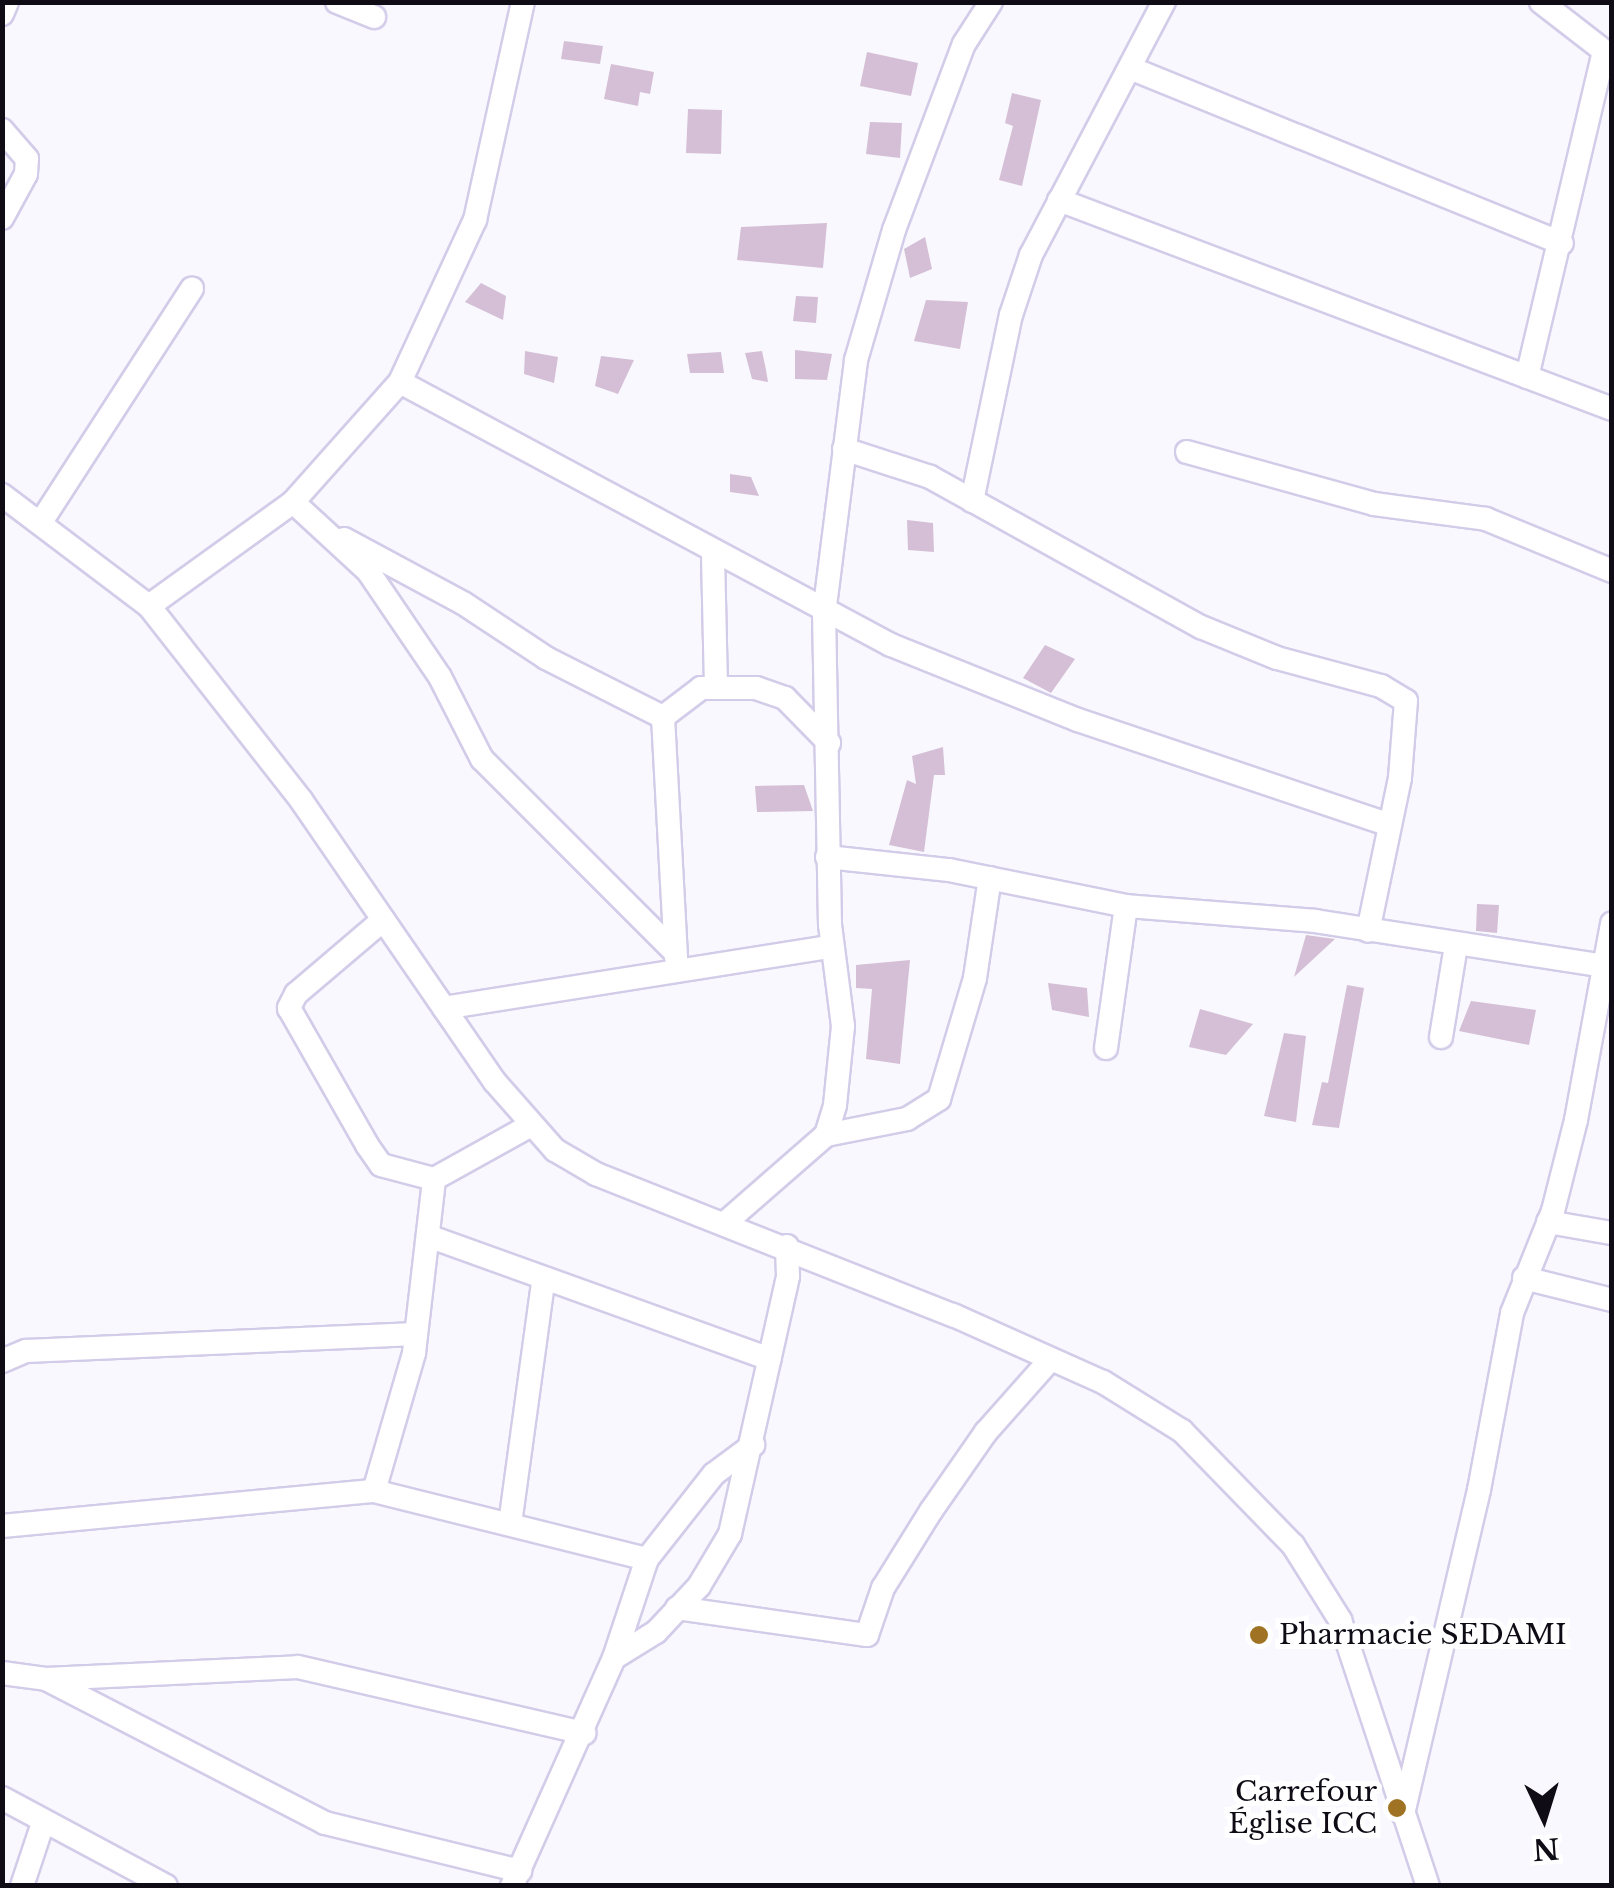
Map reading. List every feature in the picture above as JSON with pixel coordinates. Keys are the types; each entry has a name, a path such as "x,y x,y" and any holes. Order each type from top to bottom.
{"street":[{"path":"2,14 6,2"},
{"path":"337,2 374,18"},
{"path":"149,606 293,502 400,382 475,220 524,2"},
{"path":"826,1135 844,1054 831,947 824,614 856,360 894,230 964,44 991,2"},
{"path":"972,501 1011,315 1059,200 1164,2"},
{"path":"1527,377 1607,56 1540,3"},
{"path":"1130,68 1562,243"},
{"path":"2,130 26,159 26,174 2,218"},
{"path":"1059,200 1612,409"},
{"path":"40,522 192,288"},
{"path":"400,382 824,614 1027,702 1387,824"},
{"path":"844,449 918,472 1202,627 1277,658 1397,694 1409,710 1408,726 1368,931"},
{"path":"1186,452 1374,504 1486,519 1612,571"},
{"path":"293,502 334,535 368,570 440,677 482,759 677,959"},
{"path":"7,505 40,522 149,606 256,739 530,1126 577,1166 787,1246 1103,1382 1182,1430 1293,1545 1340,1620 1428,1886"},
{"path":"334,535 389,560 546,658 663,717"},
{"path":"713,555 716,685"},
{"path":"663,717 716,685 774,691 828,743"},
{"path":"663,717 677,959"},
{"path":"827,857 990,878 1126,906 1368,931 1605,966"},
{"path":"725,1223 826,1135 907,1119 939,1099 975,978 990,878"},
{"path":"1106,1048 1126,906"},
{"path":"383,920 296,994 290,1008 295,1028 381,1165 434,1179 530,1126"},
{"path":"1402,1816 1524,1278 1548,1222 1612,924"},
{"path":"1442,1036 1456,945"},
{"path":"444,1008 677,959 831,947"},
{"path":"374,1491 416,1334 434,1179"},
{"path":"1548,1222 1612,1233"},
{"path":"428,1236 543,1282 770,1359"},
{"path":"614,1658 656,1632 730,1534 788,1276 787,1246"},
{"path":"1524,1278 1612,1300"},
{"path":"510,1524 543,1282"},
{"path":"2,1361 26,1351 416,1334"},
{"path":"677,1608 867,1634 883,1588 931,1511 986,1432 1050,1360"},
{"path":"46,1679 325,1823 516,1878 584,1734 647,1559 714,1474 753,1444"},
{"path":"2,1526 374,1491 647,1559"},
{"path":"2,1673 46,1679 298,1668 584,1734"},
{"path":"4,1800 166,1886"},
{"path":"22,1886 43,1823"}],"building":[{"path":"564,41 603,46 600,64 561,59"},
{"path":"867,52 918,63 911,96 860,86"},
{"path":"611,64 654,72 650,94 640,92 638,106 604,99"},
{"path":"1012,93 1041,100 1022,186 999,180 1013,126 1005,123"},
{"path":"688,109 722,110 721,154 686,153"},
{"path":"870,122 902,123 900,158 866,154"},
{"path":"827,223 823,268 737,260 741,227"},
{"path":"925,237 932,269 910,278 904,249"},
{"path":"481,283 506,296 503,320 465,302"},
{"path":"796,296 818,297 816,323 793,321"},
{"path":"926,300 968,302 960,349 914,341"},
{"path":"795,350 832,354 827,380 795,379"},
{"path":"525,351 558,357 554,383 524,374"},
{"path":"762,351 768,382 752,379 745,353"},
{"path":"721,352 724,373 690,373 687,354"},
{"path":"601,356 634,360 618,394 595,386"},
{"path":"730,474 751,477 759,496 730,492"},
{"path":"907,520 933,523 934,552 908,550"},
{"path":"1045,645 1075,659 1051,693 1023,678"},
{"path":"943,747 945,775 934,775 924,852 889,845 907,780 916,784 912,756"},
{"path":"804,785 813,811 757,812 755,786"},
{"path":"1477,904 1499,905 1497,933 1476,931"},
{"path":"1306,935 1335,939 1294,977"},
{"path":"910,960 900,1064 866,1059 872,989 856,988 856,965"},
{"path":"1048,983 1087,988 1089,1017 1052,1010"},
{"path":"1347,985 1364,988 1339,1128 1312,1125 1322,1082 1328,1083"},
{"path":"1471,1001 1536,1010 1529,1045 1459,1031"},
{"path":"1200,1009 1253,1024 1226,1055 1189,1047"},
{"path":"1284,1033 1306,1036 1296,1122 1264,1116"}],"place":[{"name":"Pharmacie SEDAMI","path":"1259,1635"},
{"name":"Carrefour Église ICC","path":"1397,1808"}]}
